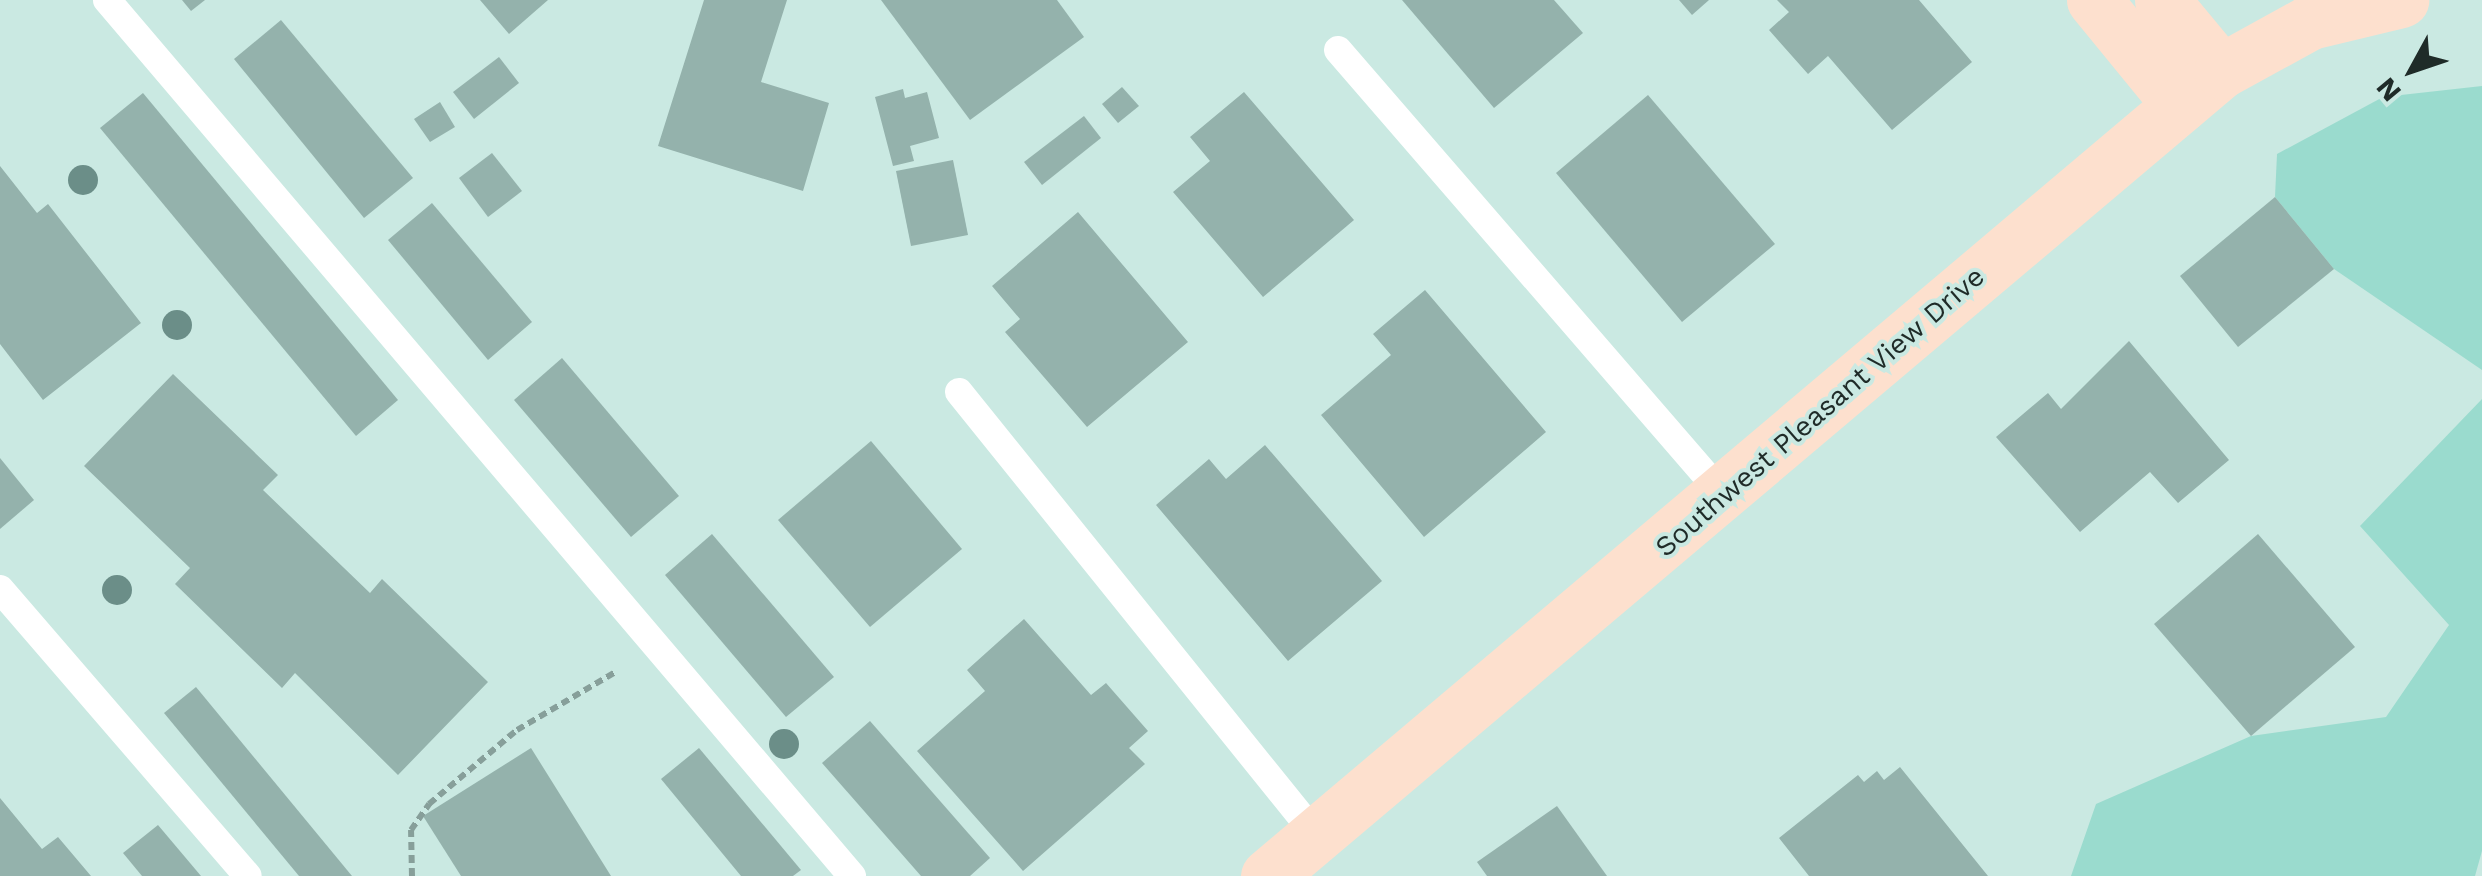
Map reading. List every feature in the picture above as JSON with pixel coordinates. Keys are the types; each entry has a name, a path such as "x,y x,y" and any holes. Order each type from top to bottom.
{"street":[{"path":"2094,0 2180,105"},
{"path":"2162,0 2221,71"},
{"name":"Southwest Pleasant View Drive","path":"1268,876 2221,71 2310,22 2401,0"}],"lane":[{"path":"107,0 852,876"},
{"path":"1338,50 1723,495"},
{"path":"959,392 1316,835"},
{"path":"0,589 248,876"}],"path":[{"path":"412,876 411,830 429,804 517,730 657,647"}],"green space":[{"path":"2482,86 2482,370 2334,269 2275,197 2277,154 2383,97"},
{"path":"2482,399 2482,851 2475,876 2071,876 2096,804 2251,736 2386,717 2449,625 2360,526"}],"building":[{"path":"182,0 205,0 191,11"},
{"path":"480,0 548,0 509,34"},
{"path":"704,0 787,0 761,82 829,103 803,191 658,146"},
{"path":"881,0 1057,0 1084,37 970,120"},
{"path":"1402,0 1554,0 1583,33 1494,108"},
{"path":"1679,0 1709,0 1692,15"},
{"path":"1777,0 1919,0 1972,62 1892,130 1828,56 1808,74 1769,30 1789,12"},
{"path":"281,20 413,178 364,218 234,59"},
{"path":"499,57 519,83 474,119 453,92"},
{"path":"1122,87 1139,106 1118,123 1102,104"},
{"path":"903,89 905,98 927,92 939,138 910,146 914,161 893,166 875,97"},
{"path":"1244,92 1354,220 1263,297 1173,192 1210,161 1190,137"},
{"path":"143,93 398,400 356,436 100,128"},
{"path":"1648,95 1775,244 1682,322 1556,173"},
{"path":"440,102 455,127 430,142 414,119"},
{"path":"1084,116 1101,138 1042,185 1024,162"},
{"path":"492,153 522,191 488,217 459,178"},
{"path":"953,160 968,235 911,246 896,171"},
{"path":"0,166 37,213 48,204 141,323 43,400 0,344"},
{"path":"2275,197 2334,269 2238,347 2180,276"},
{"path":"432,203 532,322 488,360 388,240"},
{"path":"1078,212 1188,342 1087,427 1005,332 1020,319 992,286"},
{"path":"1425,290 1546,432 1424,537 1321,415 1391,355 1373,334"},
{"path":"2129,341 2229,460 2178,503 2150,472 2080,532 1996,437 2048,393 2061,409"},
{"path":"562,358 679,496 631,537 514,400"},
{"path":"173,374 278,475 263,490 370,593 382,579 488,682 398,775 295,673 282,688 175,584 190,568 84,466"},
{"path":"871,441 962,549 870,627 778,520"},
{"path":"1265,445 1382,581 1288,661 1156,505 1209,459 1226,479"},
{"path":"0,458 34,500 0,529"},
{"path":"712,534 834,677 786,717 665,575"},
{"path":"2258,534 2355,647 2251,736 2154,624"},
{"path":"1024,619 1091,695 1106,683 1148,731 1129,748 1145,764 1023,871 917,751 985,691 967,670"},
{"path":"196,687 352,876 299,876 164,713"},
{"path":"870,721 990,858 970,876 921,876 822,763"},
{"path":"531,748 611,876 461,876 423,816"},
{"path":"699,748 801,870 793,876 741,876 661,779"},
{"path":"1900,767 1988,876 1809,876 1779,838 1858,775 1864,782 1877,771 1884,780"},
{"path":"0,798 42,849 58,837 91,876 0,876"},
{"path":"1557,806 1607,876 1487,876 1477,862"},
{"path":"158,825 201,876 142,876 123,853"}]}
